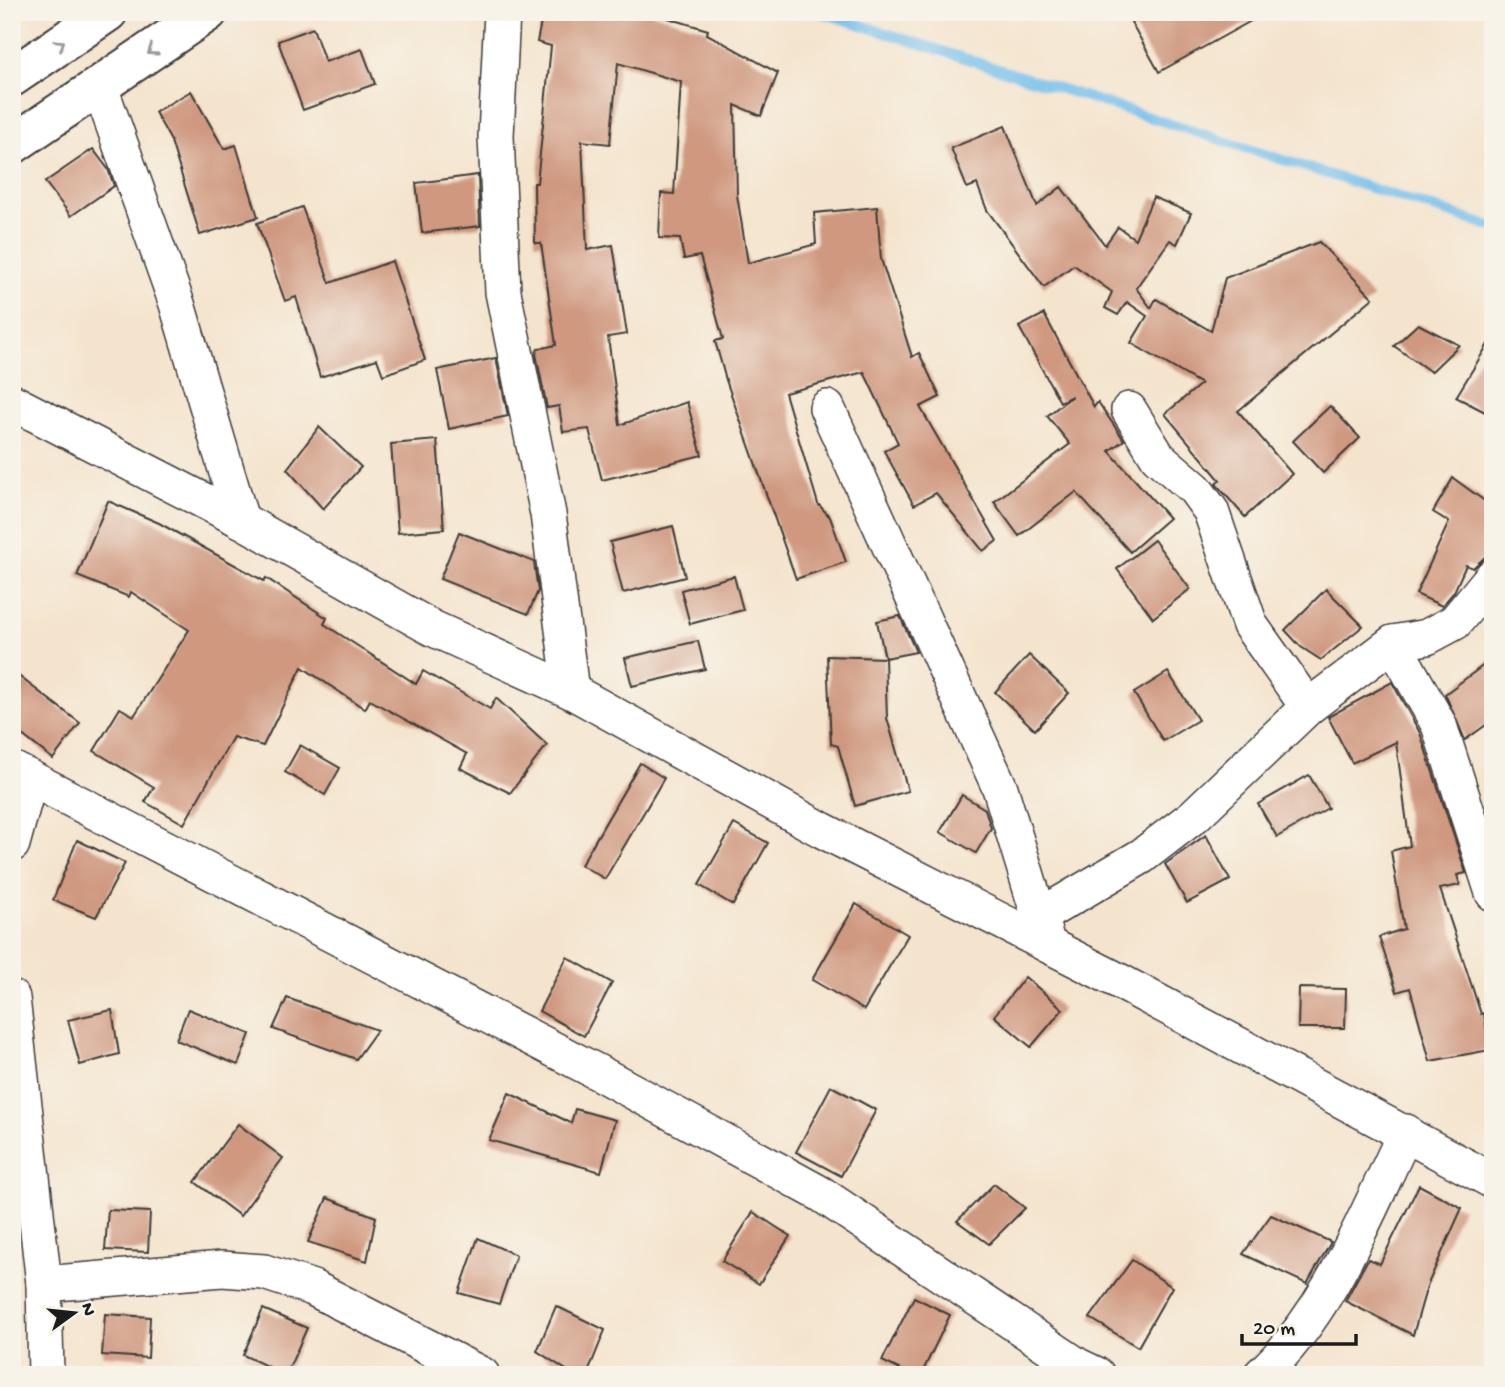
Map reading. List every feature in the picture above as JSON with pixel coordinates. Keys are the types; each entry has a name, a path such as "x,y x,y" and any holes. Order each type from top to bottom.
{"street":[{"path":"12,77 108,12"},
{"path":"12,145 208,12"},
{"path":"502,12 496,136 503,292 548,514 571,691"},
{"path":"100,87 177,304 241,520"},
{"path":"12,402 241,520 432,628 571,691 821,830 1044,931 1493,1181"},
{"path":"827,408 1000,788 1044,931"},
{"path":"1129,410 1158,457 1195,489 1211,511 1250,625 1308,707"},
{"path":"1044,931 1194,816 1308,707 1393,643 1427,637 1455,622 1493,576"},
{"path":"1393,643 1439,725 1493,893"},
{"path":"12,844 21,774 601,1074 821,1194 1097,1375"},
{"path":"12,998 44,1284 46,1375"},
{"path":"1261,1375 1290,1348 1339,1269 1406,1132"},
{"path":"44,1284 222,1269 264,1272 313,1289 482,1375"}],"building":[{"path":"543,12 648,12 708,30 707,34 778,73 761,116 735,105 737,195 748,263 816,244 814,213 877,207 881,259 912,357 919,353 940,397 920,407 997,541 983,551 936,493 914,505 884,451 898,443 864,372 785,393 818,504 830,517 846,562 796,579 726,380 715,341 723,339 700,256 684,259 680,239 659,238 661,193 674,194 681,82 618,63 610,144 582,141 587,250 613,245 627,334 608,337 620,425 687,402 702,455 602,480 589,429 563,432 559,406 547,408 536,354 538,349 556,345 541,243 535,243 534,183 537,183 551,46 537,42"},
{"path":"1149,12 1267,12 1159,72 1131,22"},
{"path":"313,28 325,62 362,49 375,84 303,110 278,41"},
{"path":"191,91 224,149 236,145 258,217 200,235 171,141 155,112"},
{"path":"1005,126 1037,206 1061,187 1105,245 1118,227 1135,239 1153,197 1191,213 1177,244 1170,240 1136,288 1151,308 1156,299 1211,331 1225,278 1319,242 1373,298 1238,411 1292,474 1245,517 1216,484 1220,480 1165,414 1201,384 1131,343 1147,316 1127,302 1118,315 1105,308 1112,292 1074,265 1044,287 987,210 977,184 967,188 951,148"},
{"path":"93,149 108,169 114,186 71,216 45,182"},
{"path":"478,175 480,226 422,233 416,183"},
{"path":"302,207 330,283 392,261 425,360 383,375 377,359 320,377 296,297 285,301 257,223"},
{"path":"1044,314 1094,407 1098,402 1124,440 1109,451 1169,518 1130,552 1076,492 1019,536 994,502 1070,444 1047,416 1072,396 1060,402 1019,327"},
{"path":"1418,324 1459,345 1431,372 1394,346"},
{"path":"1493,336 1493,416 1456,397"},
{"path":"496,358 508,416 449,429 437,370"},
{"path":"1330,406 1360,438 1323,473 1293,441"},
{"path":"319,427 361,467 323,509 287,469"},
{"path":"437,440 444,529 398,533 391,444"},
{"path":"1453,478 1493,507 1493,556 1485,557 1473,568 1466,565 1454,592 1442,606 1416,594 1449,522 1433,512"},
{"path":"108,501 159,523 264,581 266,578 327,618 324,624 416,684 423,671 490,709 496,698 547,745 510,793 460,768 467,754 370,700 365,709 302,667 263,746 233,737 184,824 145,802 154,787 94,751 120,708 134,716 189,630 131,592 129,597 77,576"},
{"path":"673,526 685,577 623,593 610,542"},
{"path":"459,532 534,562 538,591 528,614 440,579"},
{"path":"1154,540 1190,589 1153,618 1117,569"},
{"path":"734,576 743,610 690,624 681,590"},
{"path":"1326,589 1363,626 1321,660 1301,647 1285,630"},
{"path":"900,616 916,652 885,658 877,621"},
{"path":"698,641 705,669 632,686 625,658"},
{"path":"1029,655 1069,693 1035,730 995,692"},
{"path":"827,656 885,658 887,718 908,791 855,806 838,746 831,744"},
{"path":"1493,658 1493,720 1465,740 1445,694"},
{"path":"12,671 80,723 53,759 12,727"},
{"path":"1168,672 1198,720 1163,741 1134,693"},
{"path":"1392,682 1420,733 1466,873 1457,875 1460,885 1440,889 1481,1014 1484,1013 1490,1050 1430,1061 1410,988 1397,992 1379,937 1404,929 1391,851 1410,846 1396,742 1352,763 1328,717"},
{"path":"300,745 340,768 325,795 285,772"},
{"path":"640,763 664,778 605,879 581,865"},
{"path":"1309,775 1328,808 1277,837 1258,804"},
{"path":"962,795 985,809 991,828 976,853 940,832"},
{"path":"734,824 768,843 733,905 699,885"},
{"path":"1206,835 1230,880 1187,903 1165,864"},
{"path":"77,840 125,863 96,917 53,900"},
{"path":"856,904 908,935 864,1010 812,980"},
{"path":"567,957 612,983 584,1036 539,1011"},
{"path":"1025,977 1063,1009 1031,1047 994,1016"},
{"path":"1299,988 1346,989 1345,1028 1298,1028"},
{"path":"287,998 377,1030 356,1059 273,1029"},
{"path":"188,1009 250,1034 238,1065 176,1040"},
{"path":"112,1010 119,1054 80,1065 68,1020"},
{"path":"831,1086 876,1110 841,1176 796,1152"},
{"path":"509,1093 571,1123 575,1109 615,1120 601,1172 489,1140"},
{"path":"238,1124 283,1158 240,1216 195,1182"},
{"path":"994,1184 1025,1208 989,1244 957,1221"},
{"path":"1419,1185 1462,1208 1427,1286 1413,1335 1345,1301 1368,1259 1380,1264"},
{"path":"327,1198 376,1217 367,1261 308,1242"},
{"path":"108,1210 150,1212 148,1252 105,1250"},
{"path":"753,1212 790,1236 759,1284 722,1261"},
{"path":"1271,1215 1331,1242 1307,1284 1243,1254"},
{"path":"478,1238 516,1255 499,1304 459,1293"},
{"path":"1132,1260 1172,1287 1138,1347 1090,1318"},
{"path":"914,1297 950,1315 921,1375 911,1375 882,1361"},
{"path":"556,1306 605,1330 587,1375 574,1375 537,1351"},
{"path":"263,1309 307,1328 286,1375 243,1355"},
{"path":"105,1314 150,1317 148,1358 102,1355"}],"waterway":[{"path":"820,12 1493,227"}]}
